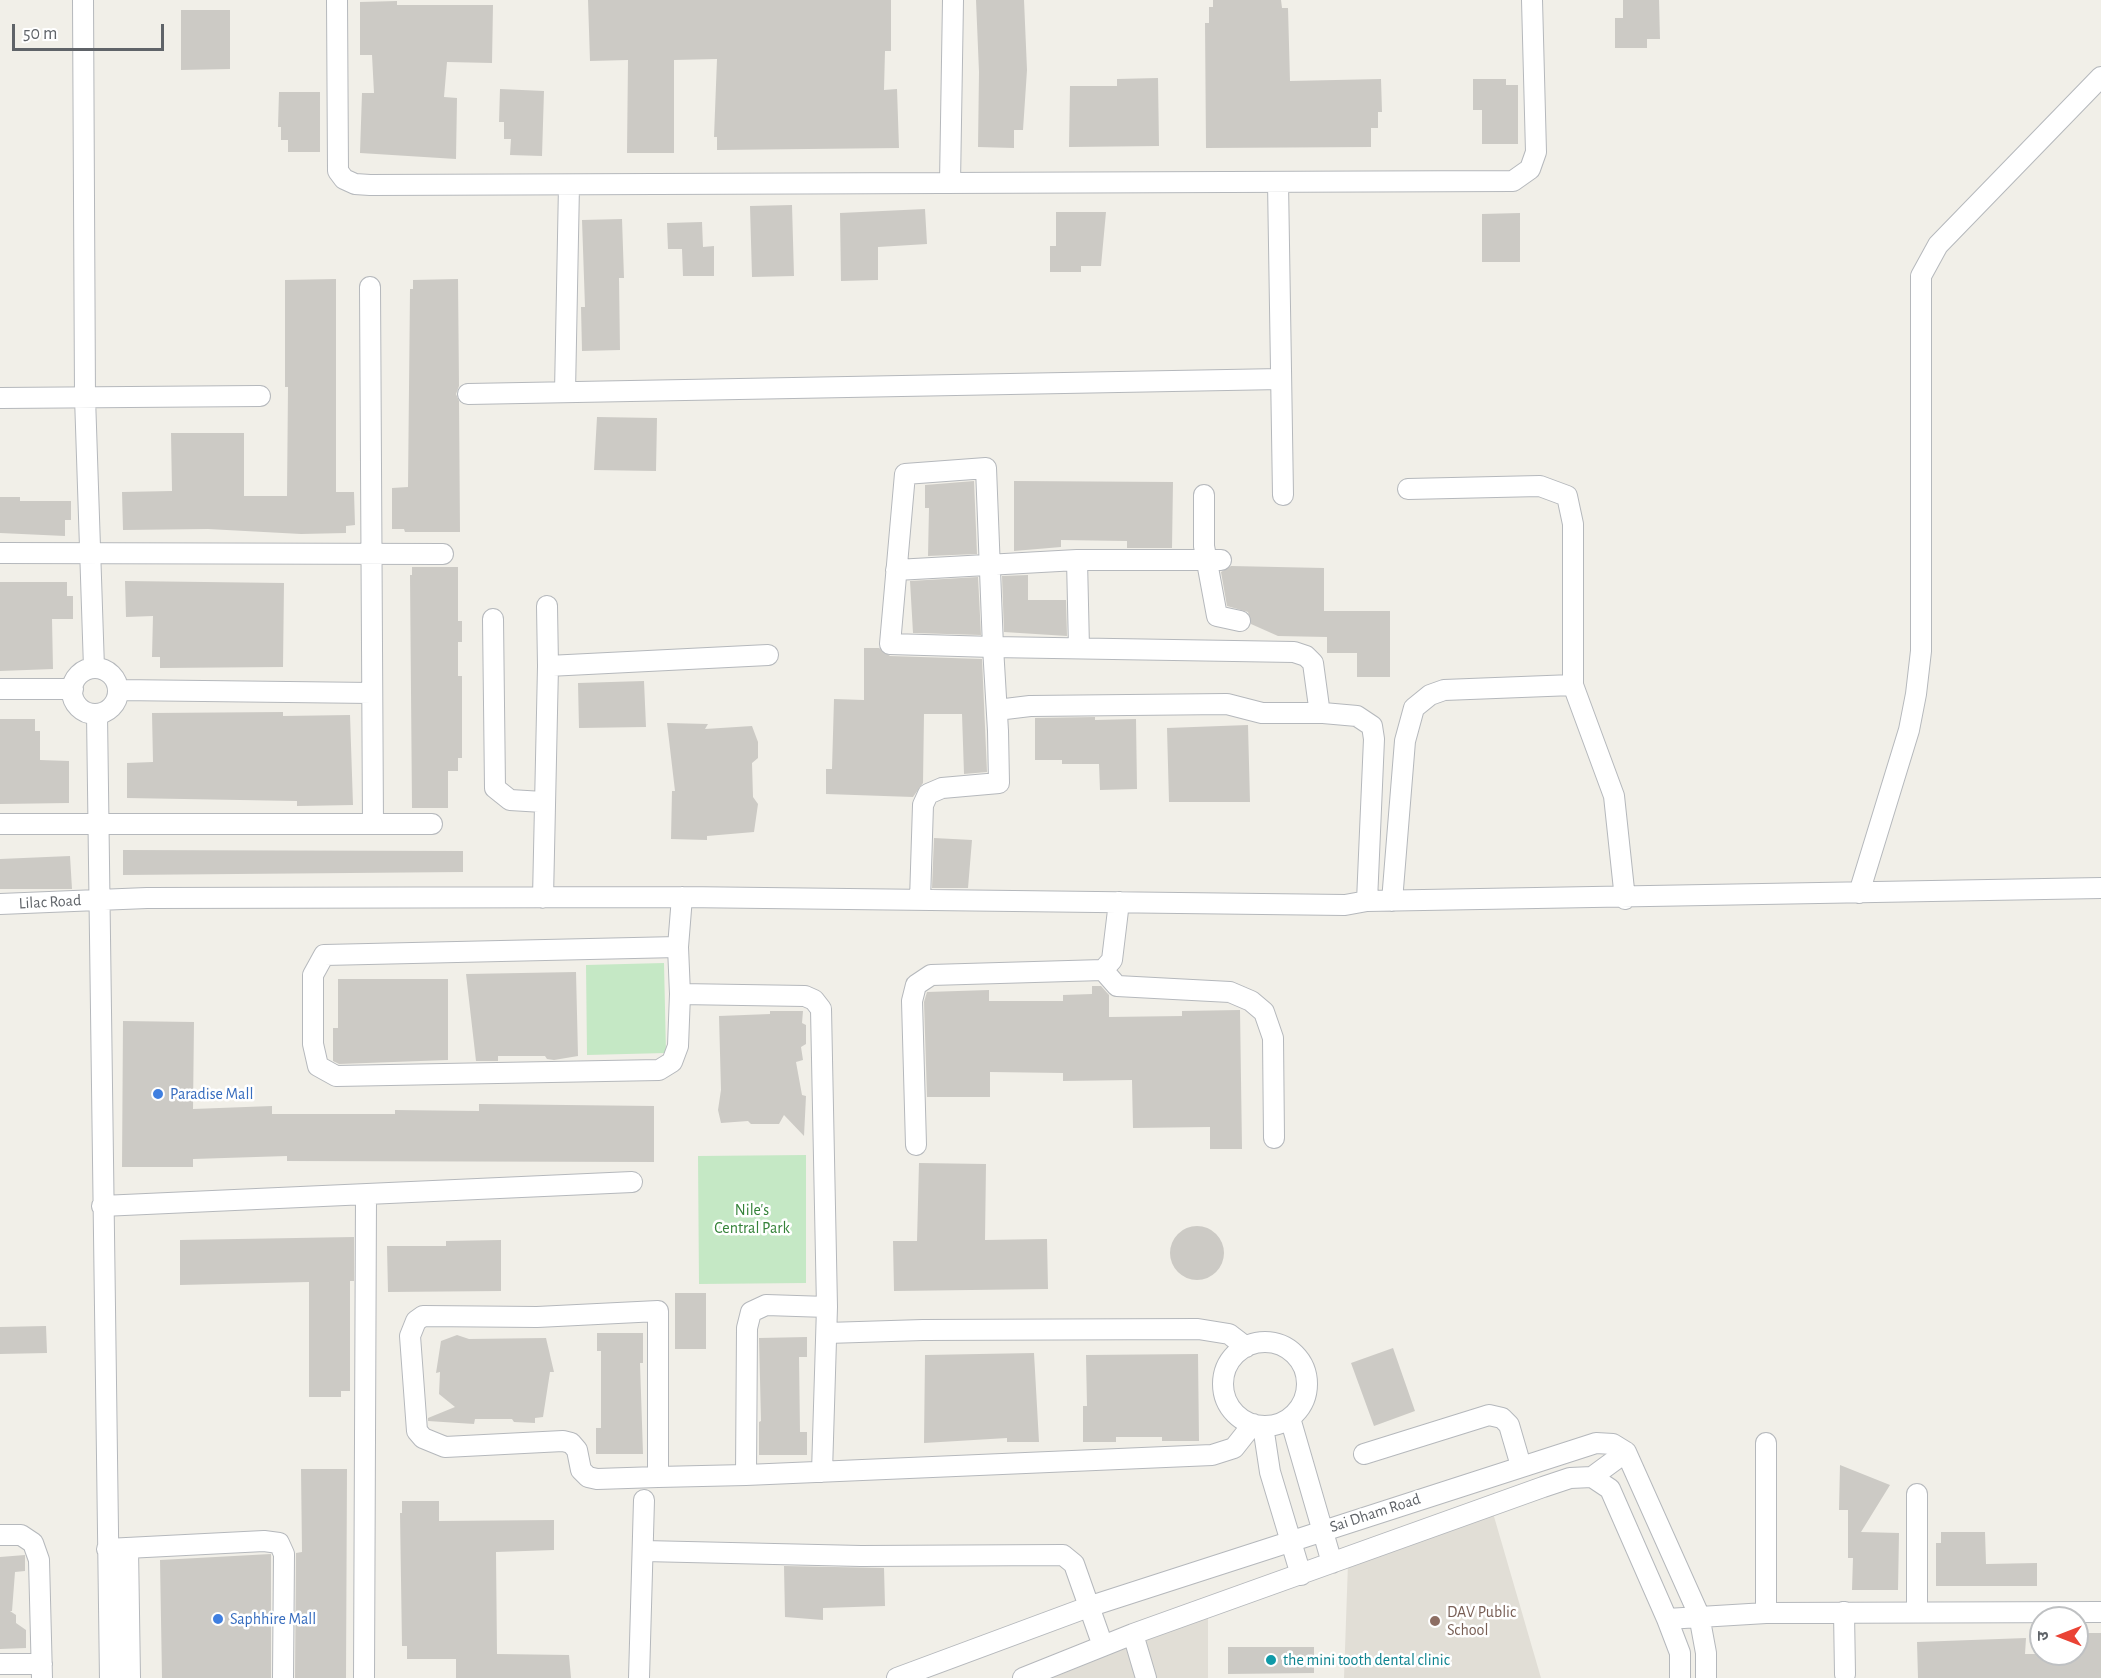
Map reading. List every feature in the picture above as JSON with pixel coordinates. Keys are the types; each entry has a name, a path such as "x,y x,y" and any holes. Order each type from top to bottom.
{"street":[{"path":"82,0 85,397 92,553 94,668"},
{"path":"337,0 338,171 344,179 355,184 370,186 1513,181 1530,169 1536,152 1532,0"},
{"path":"950,183 953,0"},
{"path":"1858,893 1909,730 1920,662 1921,276 1938,244 2101,76"},
{"path":"1278,182 1283,495"},
{"path":"565,392 569,185"},
{"path":"370,287 373,824"},
{"path":"468,394 1281,379"},
{"path":"0,398 260,396"},
{"path":"920,900 923,805 928,794 942,788 999,783 997,710 993,647 989,563 986,468 905,474 890,644 993,647 1300,653 1313,663 1319,708 1323,713"},
{"path":"1408,489 1540,486 1567,496 1573,524 1573,685 1614,796 1625,899"},
{"path":"1204,495 1204,546 1215,560 1217,616 1240,621"},
{"path":"0,553 443,554"},
{"path":"896,570 989,563 1077,560 1215,560"},
{"path":"1077,560 1079,648"},
{"path":"543,898 543,802 548,666 547,606"},
{"path":"493,618 495,788 510,800 543,802"},
{"path":"548,666 768,655"},
{"path":"94,668 111,673 118,690 112,707 97,714 85,711 78,706 73,689 77,677 83,671 94,668"},
{"path":"1392,901 1405,741 1414,708 1430,695 1444,690 1573,685"},
{"path":"0,690 73,689"},
{"path":"118,690 372,693"},
{"path":"997,710 1030,706 1227,704 1262,713 1323,713 1357,716 1372,726 1374,739 1367,902"},
{"path":"97,714 110,1678"},
{"path":"0,824 432,824"},
{"name":"Lilac Road","path":"0,904 100,899 682,897 1345,905 1392,901 1625,899 2101,888"},
{"path":"678,947 324,955 313,975 314,1044 318,1066 336,1076 659,1070 672,1062 678,1046 680,994 678,947 682,897"},
{"path":"916,1145 912,1000 916,985 923,978 931,975 1103,970 1112,960 1119,902"},
{"path":"1103,970 1117,986 1230,992 1251,1000 1264,1012 1273,1038 1274,1138"},
{"path":"680,994 805,996 814,1000 821,1009 827,1307 822,1472"},
{"path":"102,1206 366,1196 633,1182"},
{"path":"364,1678 366,1196"},
{"path":"746,1475 747,1328 751,1312 766,1305 827,1307"},
{"path":"658,1478 658,1311 537,1317 423,1316 416,1321 410,1336 417,1431 423,1438 445,1448 563,1441 571,1443 577,1450 582,1470 588,1477 658,1478 746,1475 1212,1455 1234,1448 1258,1425"},
{"path":"827,1333 923,1330 1198,1329 1228,1335 1246,1347"},
{"path":"1264,1342 1278,1344 1291,1350 1300,1361 1306,1373 1307,1387 1304,1401 1290,1418 1272,1426 1258,1425 1234,1413 1223,1388 1224,1374 1230,1361 1246,1347 1264,1342"},
{"path":"1364,1454 1489,1415 1502,1418 1509,1425 1521,1466"},
{"path":"1290,1418 1300,1460 1324,1529 1332,1563"},
{"path":"1258,1425 1301,1575"},
{"name":"Sai Dham Road","path":"897,1678 1091,1606 1521,1466 1596,1443 1613,1444 1626,1452"},
{"path":"1766,1443 1766,1613"},
{"path":"1680,1678 1680,1653 1667,1619 1610,1489 1592,1477 1626,1452 1699,1615 1706,1653 1706,1678"},
{"name":"Sai Dham Road","path":"1023,1678 1133,1634 1543,1487 1570,1478 1592,1477"},
{"path":"1917,1494 1917,1612"},
{"path":"639,1678 644,1500"},
{"path":"0,1535 21,1535 33,1543 39,1560 42,1671 0,1664"},
{"path":"108,1549 264,1541 279,1543 284,1554 284,1678"},
{"path":"128,1548 130,1678"},
{"path":"644,1551 861,1556 1063,1555 1074,1564 1091,1606 1103,1646"},
{"path":"1844,1612 1845,1674"},
{"path":"1667,1619 1699,1615 1766,1613 2101,1612"},
{"path":"1133,1634 1146,1678"}],"shaded area":[{"name":"DAV Public School","path":"1493,1513 1541,1678 1344,1678 1348,1563"},
{"path":"1208,1612 1208,1678 1041,1678"}],"green space":[{"path":"664,963 666,1053 587,1055 586,965"},
{"name":"Nile's Central Park","path":"806,1155 806,1283 699,1284 698,1156"}],"building":[{"path":"588,0 891,0 891,51 885,51 884,90 897,89 899,148 717,150 717,137 714,137 717,59 674,60 674,153 627,153 628,60 590,61"},
{"path":"976,0 1024,0 1027,70 1023,130 1014,130 1014,148 978,147 979,72"},
{"path":"1213,0 1281,0 1282,8 1288,8 1290,81 1381,79 1382,112 1378,112 1378,128 1371,128 1371,147 1206,148 1205,23 1209,23 1209,7 1213,7"},
{"path":"1623,0 1659,0 1660,39 1647,39 1647,48 1615,48 1615,18 1623,18"},
{"path":"397,1 397,5 493,5 492,63 447,62 444,97 457,98 456,159 360,153 362,93 374,93 372,55 360,55 360,2"},
{"path":"181,10 230,10 230,69 181,70"},
{"path":"1158,78 1159,146 1069,147 1070,86 1117,86 1117,79"},
{"path":"1473,79 1506,79 1506,85 1518,85 1518,144 1482,144 1482,110 1473,110"},
{"path":"500,89 544,91 542,156 510,155 511,139 504,139 504,122 499,122"},
{"path":"279,92 320,92 320,152 288,152 288,140 281,140 281,127 278,127"},
{"path":"792,205 794,276 752,277 750,206"},
{"path":"925,209 927,244 878,247 878,280 841,281 840,213"},
{"path":"1056,212 1106,212 1101,266 1081,266 1081,272 1050,272 1050,246 1056,246"},
{"path":"1520,213 1520,262 1482,262 1482,214"},
{"path":"622,219 624,278 619,278 620,350 582,351 581,307 585,307 582,220"},
{"path":"702,222 703,247 714,246 714,276 683,276 682,249 668,249 667,223"},
{"path":"336,279 336,492 354,492 355,525 346,526 346,533 301,534 208,529 123,530 122,492 172,491 171,433 244,433 244,496 287,496 288,387 285,387 285,280"},
{"path":"458,279 459,386 456,394 459,401 460,532 405,532 404,529 392,529 392,488 408,487 410,289 413,289 413,280"},
{"path":"597,417 657,418 656,471 594,470"},
{"path":"974,481 977,554 928,556 929,508 925,508 925,485"},
{"path":"1014,481 1173,482 1172,548 1127,548 1127,541 1061,540 1061,547 1014,551"},
{"path":"0,497 20,497 20,501 71,501 71,520 65,520 65,536 0,533"},
{"path":"1231,566 1324,568 1324,611 1390,611 1390,677 1357,677 1357,653 1327,653 1327,637 1278,636 1251,624 1248,612 1227,606 1221,572"},
{"path":"412,567 458,567 458,621 462,621 462,642 458,642 458,676 462,676 462,758 458,758 458,771 448,771 448,808 412,808 410,575 412,575"},
{"path":"1028,575 1028,600 1066,600 1067,636 1004,632 1002,576"},
{"path":"978,577 981,635 913,633 910,581"},
{"path":"125,581 284,583 283,667 160,668 160,657 152,657 153,616 126,617"},
{"path":"0,582 67,582 67,596 73,596 73,619 52,619 53,669 0,671"},
{"path":"864,648 879,648 890,656 982,659 987,772 964,774 962,714 924,714 923,783 913,797 826,794 826,769 832,769 834,699 864,700"},
{"path":"644,681 646,727 579,728 578,683"},
{"path":"283,712 283,716 350,715 353,805 297,806 297,801 127,798 127,763 153,762 152,713"},
{"path":"1095,717 1095,720 1136,719 1137,789 1100,790 1099,764 1062,764 1062,760 1035,760 1035,718"},
{"path":"0,719 35,719 35,731 40,731 40,760 69,761 69,803 0,804"},
{"path":"667,723 708,724 705,729 752,726 758,742 758,758 752,763 753,797 758,804 754,832 707,836 707,840 671,839 672,791 675,791"},
{"path":"1248,725 1250,802 1169,802 1167,728"},
{"path":"934,838 972,840 968,888 932,888"},
{"path":"123,850 463,851 463,872 123,875"},
{"path":"70,856 72,889 0,889 0,859"},
{"path":"576,972 578,1056 554,1060 547,1059 545,1056 498,1056 498,1061 476,1061 466,974"},
{"path":"338,979 448,979 448,1060 339,1064 333,1061 333,1028 338,1028"},
{"path":"1092,986 1101,986 1109,995 1109,1017 1182,1016 1182,1011 1240,1010 1242,1149 1210,1149 1210,1127 1133,1128 1132,1080 1063,1081 1063,1073 990,1072 990,1097 927,1097 924,1002 927,992 989,990 989,1001 1063,1001 1063,995 1092,994"},
{"path":"770,1011 803,1011 802,1023 806,1025 806,1044 801,1047 803,1060 796,1062 802,1095 806,1096 804,1136 784,1115 779,1124 751,1124 748,1121 721,1123 718,1110 721,1090 719,1016 770,1014"},
{"path":"123,1021 194,1022 193,1109 272,1106 272,1114 395,1114 395,1110 479,1111 479,1104 654,1106 654,1162 287,1161 287,1156 193,1159 193,1167 122,1167"},
{"path":"919,1163 986,1164 985,1240 1047,1239 1048,1289 894,1291 893,1241 917,1241"},
{"path":"1192,1226 1202,1226 1212,1230 1220,1238 1224,1253 1220,1268 1212,1276 1202,1280 1192,1280 1182,1276 1174,1268 1170,1258 1170,1248 1174,1238 1182,1230"},
{"path":"354,1237 354,1281 350,1281 350,1391 341,1391 341,1397 309,1397 309,1282 180,1285 180,1240"},
{"path":"501,1240 501,1291 388,1292 387,1246 446,1246 446,1241"},
{"path":"675,1293 706,1293 706,1349 675,1349"},
{"path":"46,1326 47,1353 0,1354 0,1327"},
{"path":"597,1333 643,1333 643,1363 640,1363 643,1454 596,1454 596,1428 601,1428 601,1351 597,1351"},
{"path":"457,1335 469,1339 546,1338 554,1372 550,1372 543,1417 535,1418 535,1423 514,1422 512,1419 475,1419 474,1424 428,1421 428,1418 455,1407 439,1394 440,1372 436,1373 441,1341"},
{"path":"807,1337 807,1357 799,1357 800,1432 807,1432 807,1455 759,1455 759,1422 761,1421 759,1338"},
{"path":"1393,1348 1415,1411 1374,1426 1351,1363"},
{"path":"1034,1353 1039,1442 1007,1442 1007,1438 924,1443 925,1355"},
{"path":"1198,1354 1199,1441 1162,1441 1162,1437 1116,1437 1116,1442 1083,1442 1083,1406 1087,1406 1086,1355"},
{"path":"1840,1465 1890,1485 1861,1532 1899,1533 1898,1590 1852,1590 1853,1558 1848,1558 1848,1510 1839,1510"},
{"path":"301,1469 347,1469 346,1678 295,1678 296,1553 302,1552"},
{"path":"402,1501 439,1501 439,1521 554,1520 554,1550 496,1552 497,1654 569,1655 571,1678 456,1678 456,1659 407,1659 407,1646 402,1646 400,1513 402,1513"},
{"path":"1941,1532 1985,1532 1986,1564 2037,1563 2037,1586 1936,1586 1936,1543 1941,1543"},
{"name":"Saphhire Mall","path":"271,1554 271,1678 162,1678 160,1560"},
{"path":"25,1555 25,1571 15,1572 12,1611 10,1611 16,1615 16,1623 26,1630 26,1648 0,1649 0,1557"},
{"path":"784,1566 884,1568 885,1606 823,1608 823,1620 785,1617"},
{"path":"2089,1633 2101,1633 2101,1678 1918,1678 1917,1642 2026,1638 2025,1654 2029,1654 2029,1666 2089,1666"},
{"name":"the mini tooth dental clinic","path":"1228,1647 1314,1647 1314,1673 1228,1674"}],"place":[{"name":"Paradise Mall","path":"158,1094"},
{"name":"Saphhire Mall","path":"218,1619"},
{"name":"DAV Public School","path":"1435,1621"},
{"name":"the mini tooth dental clinic","path":"1271,1660"}]}
